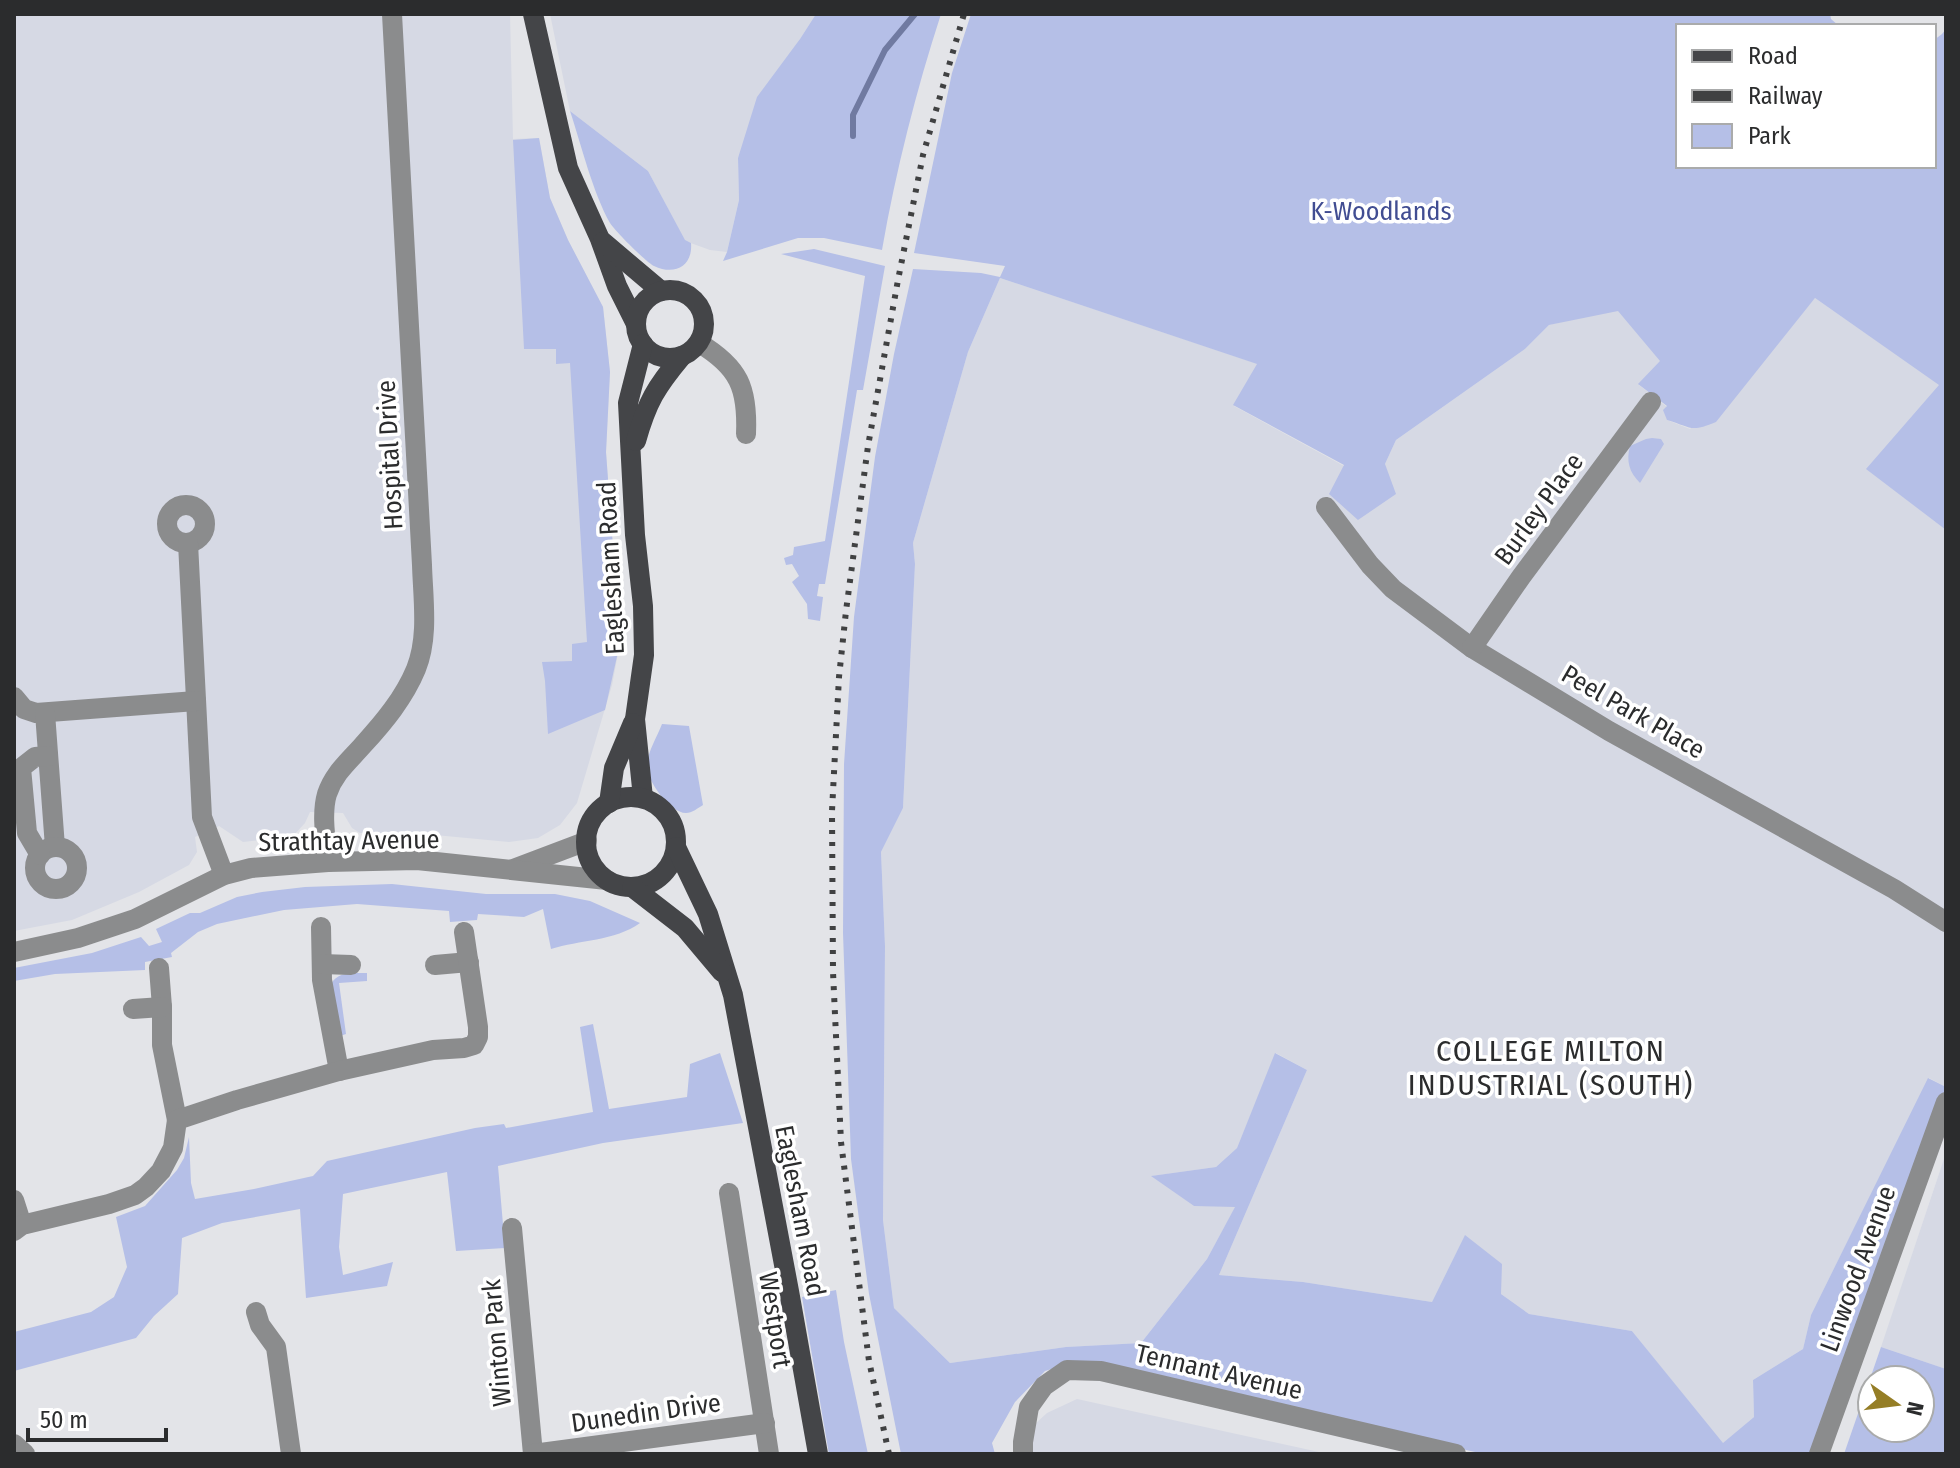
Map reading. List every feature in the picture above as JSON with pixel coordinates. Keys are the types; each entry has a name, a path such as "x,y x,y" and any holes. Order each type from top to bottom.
{"main road":[{"path":"533,14 568,168 636,324 638,335 651,352 671,358 682,356 699,343 704,322 702,311 689,295 679,291 661,291 643,303 636,324"},
{"path":"600,239 661,291"},
{"name":"Eaglesham Road","path":"643,344 628,403 635,535 643,606 644,655 635,719 643,798"},
{"name":"Eaglesham Road","path":"631,461 644,412 659,383 682,356"},
{"name":"Eaglesham Road","path":"609,803 614,768 635,719"},
{"path":"620,798 643,798 665,811 672,822 676,834 673,860 657,879 646,885 632,887 607,880 591,862 587,841 592,819 609,803 620,798"},
{"name":"Eaglesham Road","path":"676,847 708,914 733,995 818,1454"},
{"name":"Eaglesham Road","path":"632,887 685,928 728,979"}],"street":[{"name":"Hospital Drive","path":"328,862 326,797 335,774 400,700 417,668 424,637 392,14"},
{"path":"699,343 730,365 743,387 746,434"},
{"name":"Burley Place","path":"1472,648 1651,402"},
{"name":"Peel Park Place","path":"1326,507 1370,565 1393,589 1472,648 1609,731 1894,889 1946,922"},
{"path":"188,543 202,817 224,875"},
{"path":"14,697 24,709 36,713 196,701"},
{"path":"45,713 47,851"},
{"name":"Strathtay Avenue","path":"510,870 587,841"},
{"name":"Strathtay Avenue","path":"14,952 78,938 135,919 224,875 251,868 417,860 607,880"},
{"path":"321,927 322,980 339,1071"},
{"path":"177,1120 339,1071 433,1050 474,1045 478,1027 464,932"},
{"path":"435,965 469,962"},
{"path":"322,964 351,965"},
{"path":"14,1200 18,1228 135,1195 161,1171 173,1148 177,1120 162,1045 159,968"},
{"path":"133,1009 162,1007"},
{"name":"Linwood Avenue","path":"1819,1454 1946,1102"},
{"name":"Westport","path":"729,1193 769,1454"},
{"name":"Winton Park","path":"512,1228 533,1454"},
{"path":"256,1312 260,1325 276,1347 291,1454"},
{"name":"Tennant Avenue","path":"1023,1454 1029,1407 1044,1386 1067,1370 1101,1371 1456,1454"},
{"name":"Dunedin Drive","path":"533,1454 765,1423"},
{"path":"14,1444 25,1454"}],"shaded area":[{"path":"14,14 510,14 513,139 539,138 550,198 603,307 610,372 606,452 620,643 612,685 577,803 560,825 538,838 509,842 414,833 360,833 352,828 343,813 310,812 293,836 243,842 219,826 195,837 197,852 189,865 139,892 72,920 14,931"},
{"path":"550,14 816,14 738,158 739,200 727,252 685,241 648,171 570,111"},
{"path":"1000,278 1258,364 1234,406 1344,466 1385,464 1396,440 1525,349 1549,325 1617,309 1661,361 1639,385 1667,407 1667,420 1690,429 1815,298 1940,385 1867,469 1946,530 1946,1087 1929,1078 1811,1315 1803,1349 1753,1380 1754,1417 1723,1444 1632,1331 1529,1314 1501,1294 1465,1236 1432,1302 1303,1282 1219,1275 1307,1070 1276,1053 1237,1148 1216,1167 1152,1176 1194,1206 1236,1206 1207,1259 1141,1343 1066,1347 950,1363 894,1308 883,1220 885,946 881,852 903,808 915,564 913,543 968,352"},
{"path":"1946,1153 1946,1369 1881,1347"},
{"path":"1077,1399 1328,1454 1030,1454 1035,1424 1047,1413"}],"green space":[{"path":"816,14 941,14 907,131 882,250 824,238 798,238 723,261 739,200 738,158 757,97"},
{"name":"K-Woodlands","path":"971,14 1830,14 1837,24 1676,24 1676,168 1936,168 1936,38 1946,29 1946,530 1866,469 1939,385 1815,298 1716,422 1695,428 1667,420 1663,410 1667,406 1638,384 1660,361 1618,311 1549,325 1525,349 1396,440 1385,464 1396,494 1358,520 1329,494 1344,465 1233,405 1257,364 1000,278 968,352 913,543 915,564 903,808 881,852 885,946 883,1220 894,1308 950,1363 1066,1347 1141,1343 1207,1259 1235,1207 1194,1206 1151,1176 1216,1167 1237,1148 1275,1053 1307,1070 1219,1275 1303,1282 1432,1302 1465,1235 1502,1264 1501,1294 1529,1314 1632,1331 1723,1443 1754,1417 1753,1380 1803,1349 1811,1315 1928,1078 1946,1087 1946,1102 1819,1454 1484,1454 1074,1362 1045,1371 1015,1402 992,1443 995,1454 901,1454 869,1294 851,1159 843,933 844,764 854,617 875,457 913,269 1000,277 1005,266 914,253 952,73"},
{"path":"570,111 648,171 685,240 691,243 689,258 681,267 669,270 654,266 610,223 593,183"},
{"path":"539,138 550,198 603,307 610,372 606,452 620,643 605,710 548,734 542,662 572,661 572,644 587,642 570,363 556,364 556,349 524,349 513,140"},
{"path":"814,249 885,266 863,390 857,390 825,584 819,584 817,596 823,597 820,621 808,619 807,604 792,582 799,576 792,564 786,565 784,558 793,555 794,547 825,541 865,276 781,254"},
{"path":"1652,438 1661,439 1664,444 1640,483 1629,466 1630,446"},
{"path":"662,724 689,726 703,805 690,812 673,808 655,787 648,772 649,756"},
{"path":"392,884 486,894 555,894 590,901 640,923 608,937 551,949 543,909 524,917 478,914 477,920 450,922 449,911 357,904 284,910 217,924 198,932 171,953 172,957 145,962 145,970 55,974 14,981 14,968 92,953 141,937 149,946 162,942 156,929 237,897 305,887"},
{"path":"367,973 367,981 339,983 346,1034 340,1036 331,984 342,975"},
{"path":"593,1024 609,1109 687,1097 690,1064 720,1053 743,1123 603,1143 498,1166 505,1248 456,1251 447,1172 343,1194 339,1247 343,1275 393,1262 387,1286 306,1298 300,1209 222,1223 182,1238 178,1294 136,1338 14,1371 14,1332 91,1312 114,1297 127,1267 116,1217 145,1206 177,1170 184,1158 189,1137 191,1183 195,1199 313,1176 327,1161 475,1128 504,1124 506,1128 593,1112 580,1027"},
{"path":"836,1290 868,1454 829,1454 802,1297"},
{"path":"1881,1347 1931,1364 1875,1364"},
{"path":"1936,1366 1946,1369 1946,1454 1844,1454 1856,1419 1856,1444 1936,1444"}],"waterway":[{"path":"853,136 853,115 885,50 915,14"}],"railway":[{"path":"889,1454 869,1361 841,1142 833,972 832,811 839,677 868,446 923,155 964,14"}],"district":[{"name":"COLLEGE MILTON INDUSTRIAL (SOUTH)","path":"1551,1068"}]}
